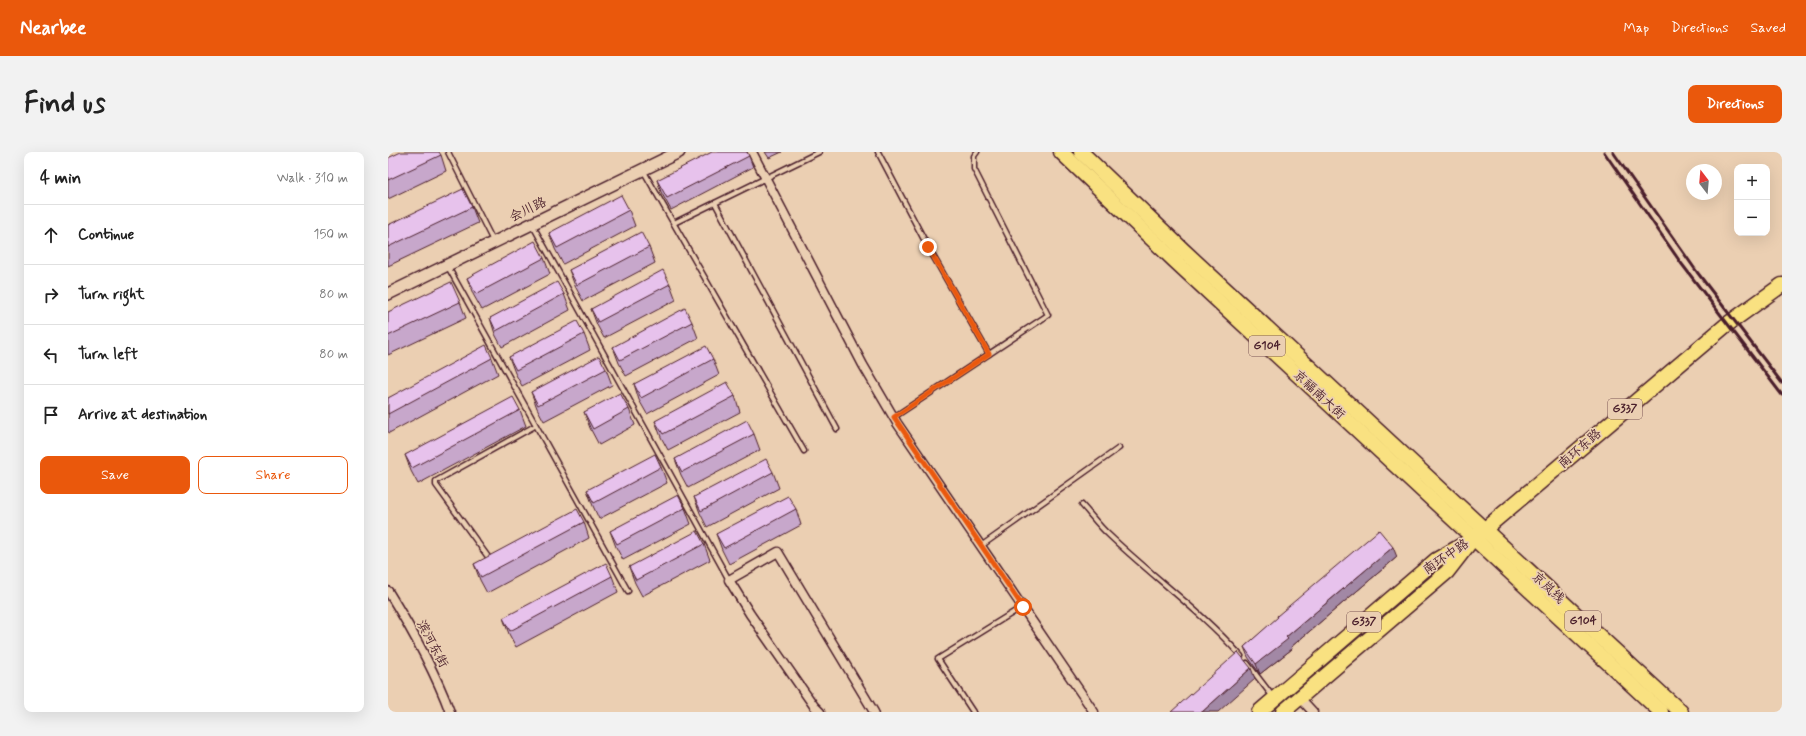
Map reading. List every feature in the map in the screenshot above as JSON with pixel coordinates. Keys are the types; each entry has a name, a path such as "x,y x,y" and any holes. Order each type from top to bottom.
{"highway":[{"name":"京福南大街","path":"1061,152 1174,260 1473,539"},
{"name":"京福南大街","path":"1081,152 1183,250 1484,529"},
{"name":"南环东路","path":"1473,539 1718,331 1782,285"},
{"name":"京岚线","path":"1484,529 1681,712"},
{"name":"南环中路","path":"1283,712 1447,572 1473,539"},
{"name":"南环中路","path":"1259,712 1436,560 1473,539"},
{"name":"京岚线","path":"1473,539 1661,712"}],"street":[{"name":"会川路","path":"388,294 679,152"},
{"path":"752,152 863,365 894,417 1094,712"},
{"path":"820,712 814,706 750,614 729,580 778,552 874,712"},
{"name":"滨河东街","path":"388,591 430,665 439,683 450,712"},
{"path":"1300,698 1313,712"}],"lane":[{"path":"448,152 494,242"},
{"path":"674,223 819,152"},
{"path":"878,152 928,247 989,354"},
{"path":"894,417 1048,315 974,169 974,156 977,152"},
{"path":"643,170 804,451"},
{"path":"715,203 837,429"},
{"path":"532,224 729,580"},
{"path":"447,265 628,592"},
{"path":"496,562 490,561 436,485 436,481 533,427"},
{"path":"981,546 1119,448"},
{"path":"1082,505 1107,533 1131,556 1186,601 1238,653 1275,699"},
{"path":"578,517 585,514"},
{"path":"973,712 938,659 1023,607"}],"building":[{"path":"401,152 439,152 441,155 388,180 388,158"},
{"path":"712,152 747,152 749,156 667,198 657,180"},
{"path":"463,189 472,207 388,247 388,225"},
{"path":"621,195 629,210 557,248 549,233"},
{"path":"641,232 649,247 577,285 569,270"},
{"path":"535,241 544,258 476,294 467,278"},
{"path":"663,270 670,284 598,322 591,309"},
{"path":"451,282 460,302 388,336 388,312"},
{"path":"557,282 564,294 496,331 490,318"},
{"path":"685,308 692,322 620,360 613,347"},
{"path":"577,321 584,334 516,370 509,357"},
{"path":"486,345 492,358 388,414 388,398"},
{"path":"706,346 713,359 641,398 634,384"},
{"path":"599,356 606,369 538,405 531,392"},
{"path":"727,382 735,396 663,434 655,421"},
{"path":"620,393 629,409 593,429 584,412"},
{"path":"513,397 520,410 412,468 405,455"},
{"path":"747,420 754,434 682,472 675,459"},
{"path":"655,454 661,467 594,503 587,490"},
{"path":"766,459 773,472 701,511 694,497"},
{"path":"678,495 685,508 617,544 610,531"},
{"path":"788,496 796,509 724,548 716,534"},
{"path":"577,509 584,522 481,577 474,564"},
{"path":"1379,530 1393,547 1286,637 1288,639 1256,664 1244,647 1278,617 1277,616"},
{"path":"697,531 704,544 636,580 629,567"},
{"path":"606,563 612,576 510,631 503,618"},
{"path":"1238,652 1251,668 1202,712 1171,712"}],"railway":[{"path":"1604,152 1681,263 1782,395"},
{"path":"1613,152 1697,272 1782,383"}],"route":[{"path":"928,247 989,354 894,417 1023,607"}]}
